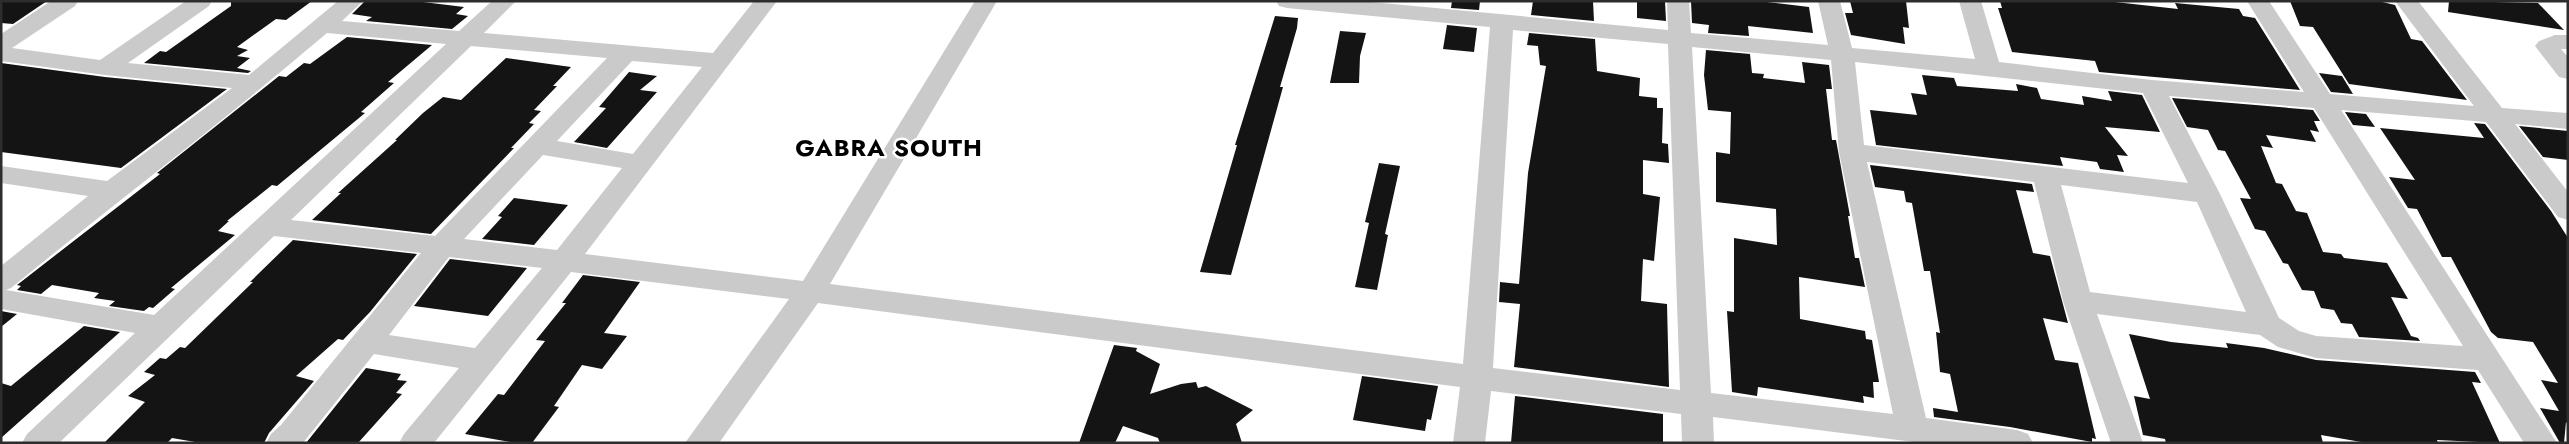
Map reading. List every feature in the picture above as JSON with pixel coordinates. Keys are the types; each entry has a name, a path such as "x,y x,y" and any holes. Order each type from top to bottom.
{"street":[{"path":"1,45 67,1"},
{"path":"105,68 202,1"},
{"path":"1,281 112,191 254,84 352,1"},
{"path":"38,443 505,1"},
{"path":"415,443 565,260 766,1"},
{"path":"701,443 811,291 986,1"},
{"path":"1287,1 1388,7 1502,23 1989,68 2152,87 2568,121"},
{"path":"1678,1 1698,443"},
{"path":"1829,1 1842,54 1852,152 1912,428"},
{"path":"1970,1 1989,68"},
{"path":"2406,1 2491,115 2568,211"},
{"path":"2253,2 2322,101 2540,443"},
{"path":"1469,443 1477,378 1502,23"},
{"path":"322,26 463,40 718,61"},
{"path":"2568,42 2555,42 2547,46 2568,72"},
{"path":"1,54 105,68 254,84"},
{"path":"282,443 292,434 367,342 442,246 625,54"},
{"path":"2152,87 2207,194 2267,325"},
{"path":"537,146 639,163"},
{"path":"1852,152 2207,194"},
{"path":"1,174 112,191"},
{"path":"2045,175 2078,301 2126,443"},
{"path":"266,226 565,260 1477,378 1912,428 2017,443"},
{"path":"1,299 160,327"},
{"path":"2078,301 2267,325 2289,339 2316,347 2488,359"},
{"path":"367,342 483,361"}],"building":[{"path":"1,1 47,1 13,24 1,23"},
{"path":"231,1 312,1 286,20 276,19 237,47 248,50 237,56 250,58 237,68 251,71 248,73 144,63 160,51 166,52 231,6"},
{"path":"365,1 415,1 464,7 456,14 468,16 452,29 366,21 372,17 352,14"},
{"path":"1452,1 1480,1 1479,10 1451,8"},
{"path":"1533,1 1593,1 1594,21 1531,15"},
{"path":"1637,1 1665,1 1666,21 1637,18"},
{"path":"1691,1 1758,1 1809,7 1813,33 1748,26 1749,36 1708,33 1709,25 1692,23"},
{"path":"1850,1 1906,1 1909,28 1903,27 1905,44 1851,35 1845,13 1853,13"},
{"path":"2000,1 2106,1 2178,9 2175,3 2239,9 2243,16 2255,18 2300,90 2099,72 2095,61 2012,52 1998,8 2002,8"},
{"path":"2290,1 2378,1 2395,5 2411,39 2422,41 2467,100 2349,84 2313,27 2300,26"},
{"path":"2449,1 2538,3 2564,30 2448,12"},
{"path":"1275,16 1298,18 1297,28 1280,87 1283,87 1231,275 1200,272 1237,145 1235,145"},
{"path":"1447,25 1477,28 1474,52 1443,49"},
{"path":"1340,31 1366,33 1360,56 1359,83 1330,83"},
{"path":"1529,33 1595,39 1597,71 1640,78 1639,96 1657,98 1657,108 1663,108 1662,143 1668,144 1669,163 1643,160 1643,194 1660,197 1654,261 1643,259 1641,301 1667,304 1669,387 1514,367 1520,304 1499,302 1500,282 1519,284 1528,173 1546,66 1540,65 1538,46 1527,45"},
{"path":"347,37 432,45 388,82 394,83 361,112 365,113 277,186 272,185 227,221 229,221 218,231 235,235 171,288 175,289 153,308 149,307 144,311 109,306 115,301 94,298 99,293 52,285 41,294 17,290 21,286 17,285 160,174 157,173 279,76 286,77 304,63 310,64"},
{"path":"1706,50 1750,54 1752,73 1764,74 1763,78 1805,83 1802,62 1829,65 1832,89 1826,89 1832,140 1836,140 1850,216 1848,216 1855,258 1859,258 1865,287 1799,277 1800,319 1865,331 1866,339 1872,340 1879,382 1873,382 1874,398 1863,396 1864,403 1758,387 1757,396 1732,392 1727,311 1734,312 1734,238 1777,245 1776,209 1716,202 1716,152 1730,154 1731,112 1708,110 1704,75"},
{"path":"506,58 571,67 553,86 557,86 534,110 541,111 529,123 534,124 511,148 514,148 431,234 312,220 423,113 443,97 461,100"},
{"path":"1,63 105,77 227,89 121,168 1,152"},
{"path":"629,72 657,76 640,90 657,92 607,148 574,142 606,108 599,107"},
{"path":"2319,73 2342,76 2353,94 2331,92"},
{"path":"1922,75 1954,78 1957,86 2018,91 2016,84 2037,88 2041,99 2084,105 2082,96 2112,101 2108,91 2142,95 2160,132 2105,127 2128,156 2117,155 2124,172 2100,169 2097,162 2060,157 2063,166 1876,145 1870,110 1917,115 1911,93 1927,95"},
{"path":"2172,98 2313,110 2320,121 2314,121 2319,132 2310,130 2316,142 2266,135 2273,148 2261,146 2276,183 2282,184 2296,211 2307,213 2323,252 2341,254 2344,258 2387,263 2408,299 2391,297 2411,336 2418,338 2420,341 2359,337 2352,324 2341,323 2334,310 2321,308 2314,291 2302,290 2288,264 2283,263 2265,231 2255,229 2240,198 2251,199 2225,151 2218,150 2208,130 2187,127"},
{"path":"2345,112 2366,114 2375,127 2353,125"},
{"path":"2474,123 2485,124 2551,211 2568,238 2568,425 2566,422 2564,443 2560,443 2540,408 2559,411 2541,380 2558,383 2533,342 2498,338 2491,332 2451,257 2442,257 2417,209 2408,208 2389,177 2415,180 2380,128 2484,138"},
{"path":"2519,126 2568,131 2568,160 2543,157"},
{"path":"1379,163 1400,166 1385,234 1388,235 1377,290 1355,287 1369,223 1365,222"},
{"path":"1870,165 2032,184 2034,192 2016,190 2033,253 2050,256 2068,323 2043,318 2055,360 2078,363 2096,439 2092,438 2092,442 2010,427 1934,417 1933,408 1958,412 1950,374 1940,372 1936,332 1940,333 1930,271 1924,271 1912,203 1906,202 1904,191 1875,187"},
{"path":"514,198 568,205 534,245 482,239 502,217 498,216"},
{"path":"293,240 417,254 370,312 343,340 338,339 296,376 314,381 269,433 264,443 201,443 172,438 167,443 104,443 145,402 128,396 155,375 144,372 160,358 166,359 180,347 185,348"},
{"path":"450,259 527,268 488,316 414,306"},
{"path":"583,275 640,282 604,333 627,336 602,369 582,365 554,406 559,407 532,443 516,443 465,434 498,394 504,395 545,341 536,340 566,303 562,303"},
{"path":"1,311 17,314 1,327"},
{"path":"84,326 120,332 1,438 1,383 11,386"},
{"path":"2129,334 2171,342 2228,348 2226,343 2264,348 2316,360 2475,372 2481,383 2472,382 2500,443 2437,440 2438,443 2367,443 2321,435 2323,443 2166,443 2165,439 2143,435 2134,396 2150,399"},
{"path":"1114,345 1137,348 1136,351 1160,364 1150,394 1181,384 1196,382 1198,388 1206,386 1253,410 1236,424 1242,443 1160,443 1158,438 1123,426 1115,443 1079,443"},
{"path":"366,368 401,374 397,380 407,381 396,393 402,394 358,443 306,443"},
{"path":"1362,376 1438,386 1431,420 1427,419 1425,431 1353,420"},
{"path":"1515,396 1663,414 1663,443 1511,443"}],"district":[{"name":"GABRA SOUTH","path":"889,148"}]}
